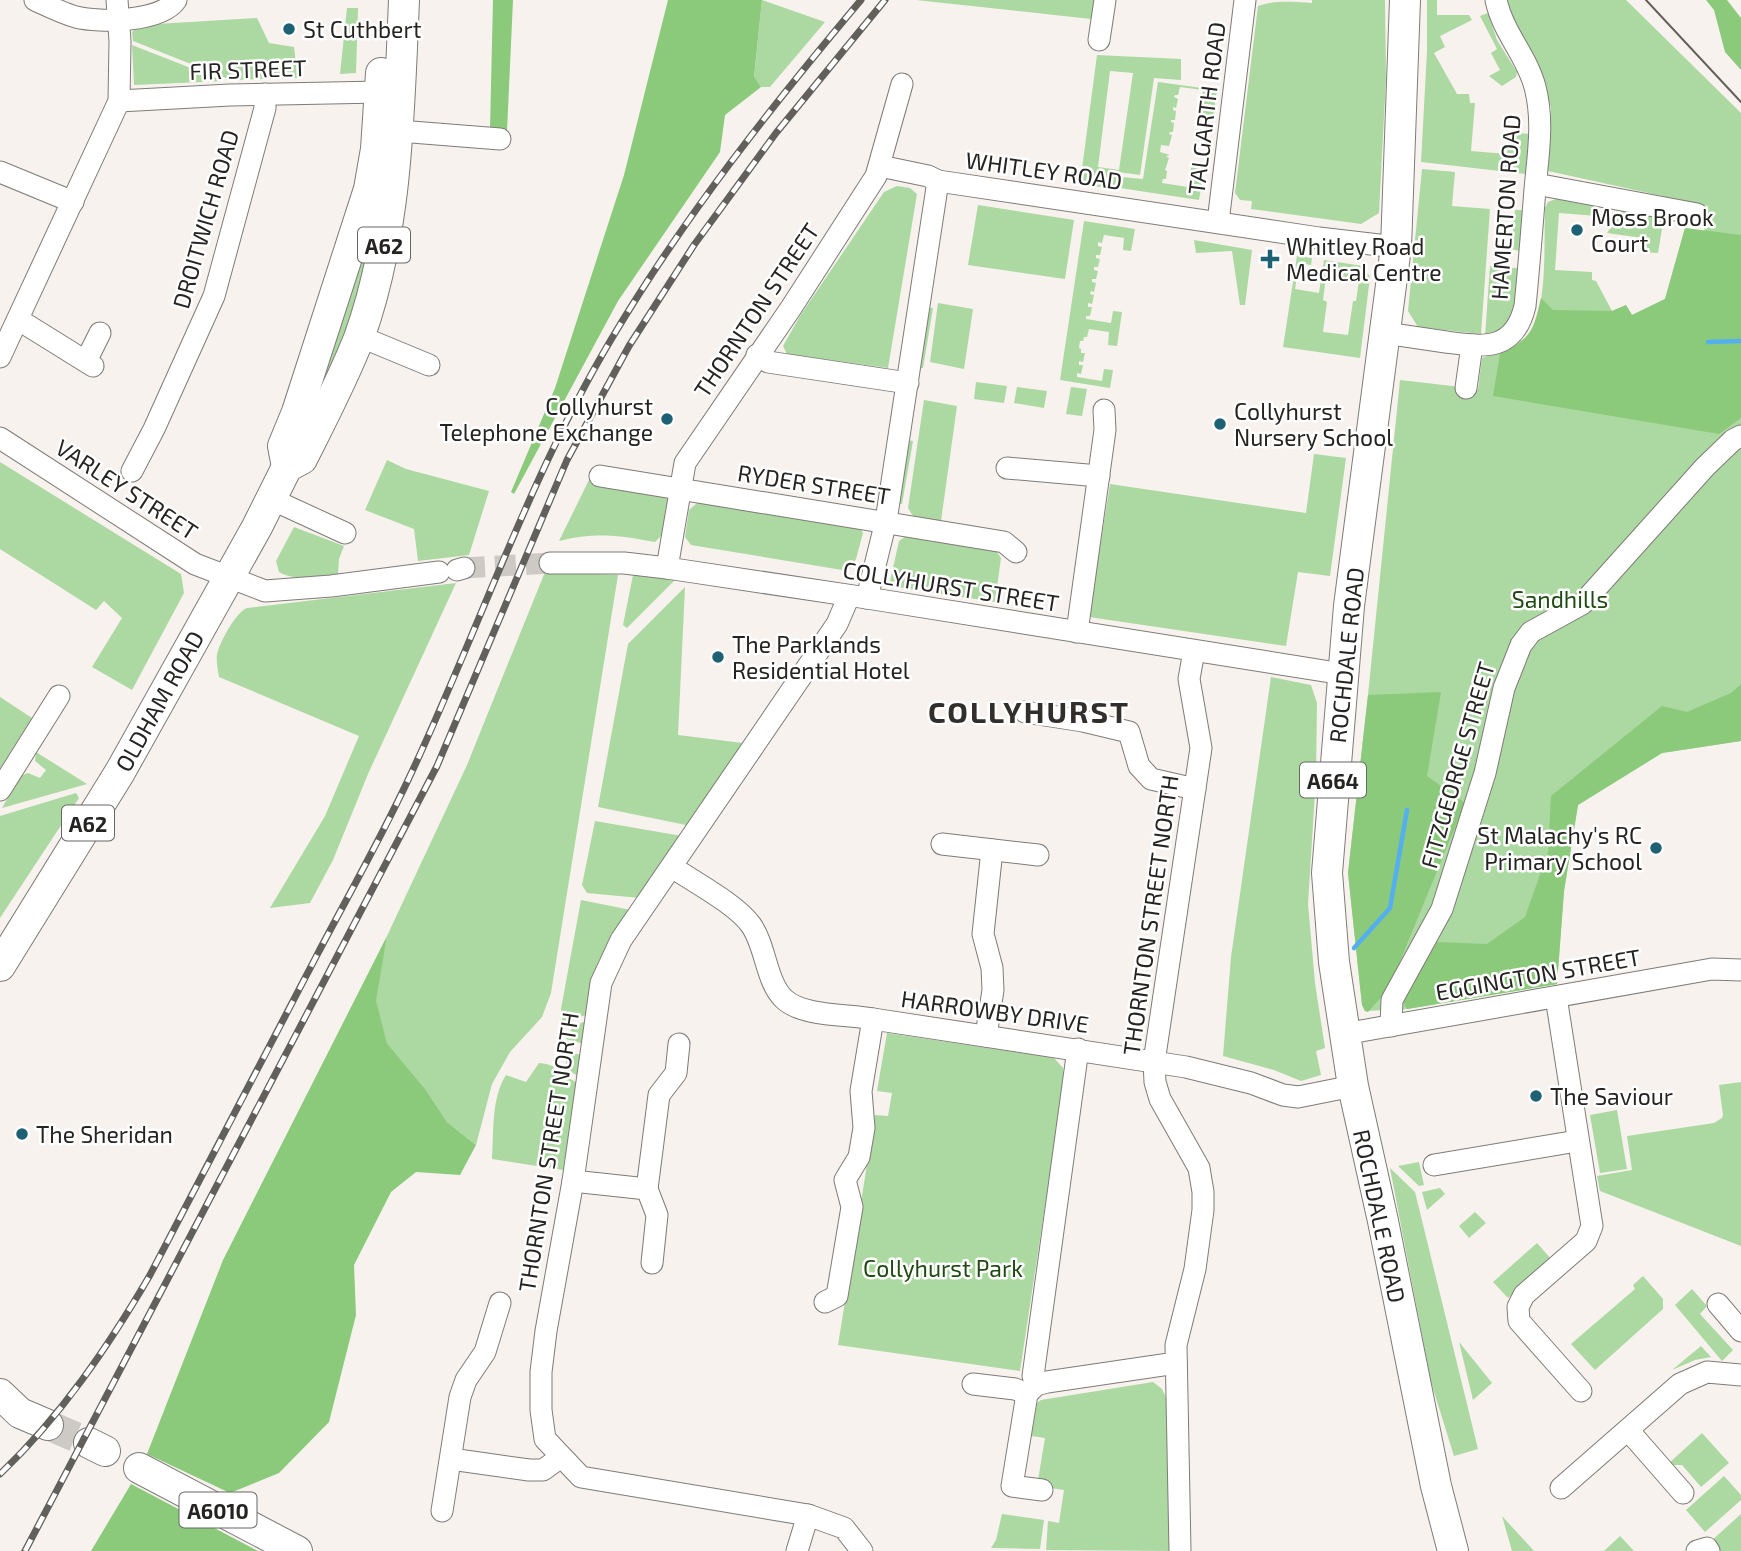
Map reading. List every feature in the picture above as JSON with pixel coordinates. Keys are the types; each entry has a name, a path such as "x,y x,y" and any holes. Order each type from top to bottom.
{"highway":[{"name":"OLDHAM ROAD","path":"288,467 283,446 297,412 369,189 376,149 383,0"},
{"name":"OLDHAM ROAD","path":"0,966 120,772 288,467 302,459 333,398 359,336 371,299 390,213 399,131 404,0"},
{"name":"ROCHDALE ROAD","path":"1405,0 1396,247 1343,674 1327,873 1334,962 1353,1086 1383,1221 1430,1460 1453,1551"},
{"path":"7,1407 48,1425"},
{"name":"A6010","path":"139,1468 297,1551"}],"street":[{"path":"35,0 75,17 118,9 159,13 176,0"},
{"path":"1099,40 1105,0"},
{"name":"TALGARTH ROAD","path":"1218,222 1245,0"},
{"name":"HAMERTON ROAD","path":"1385,333 1486,346 1507,338 1522,322 1540,151 1540,112 1535,86 1527,66 1504,27 1496,0"},
{"path":"0,357 119,101 121,80 118,9"},
{"name":"THORNTON STREET","path":"667,568 685,463 876,176 902,84"},
{"name":"FIR STREET","path":"119,101 380,92"},
{"name":"DROITWICH ROAD","path":"132,471 155,429 214,296 265,108 265,94"},
{"path":"399,131 500,139"},
{"path":"880,166 928,176 938,181"},
{"path":"0,172 72,202"},
{"name":"WHITLEY ROAD","path":"858,597 886,521 938,181 1396,247"},
{"path":"1536,184 1671,217 1697,214"},
{"path":"19,320 90,363 100,332"},
{"path":"359,336 429,365"},
{"path":"1466,387 1472,345"},
{"path":"757,355 768,362 908,383"},
{"path":"1077,632 1105,430 1104,410"},
{"name":"FITZGEORGE STREET","path":"1391,1026 1392,1000 1442,908 1485,773 1504,688 1521,645 1531,632 1582,604 1705,467 1733,440 1741,436"},
{"name":"VARLEY STREET","path":"0,438 187,559 229,576"},
{"path":"1007,468 1099,476"},
{"name":"RYDER STREET","path":"600,476 1004,542 1016,552"},
{"path":"271,499 345,533"},
{"name":"COLLYHURST STREET","path":"550,563 624,563 667,568 1343,674"},
{"path":"229,576 265,590 276,591 453,570"},
{"name":"THORNTON STREET NORTH","path":"858,597 621,940 601,983 573,1181 541,1372 541,1410 545,1439 580,1477 808,1515 844,1528 862,1551"},
{"name":"THORNTON STREET NORTH","path":"1180,1551 1176,1345 1195,1269 1203,1192 1199,1168 1160,1099 1155,1082 1154,1062 1201,748 1189,679 1194,651"},
{"path":"0,790 59,696"},
{"path":"1025,712 1083,721 1129,732 1139,765 1150,779 1195,789"},
{"path":"942,844 1038,855"},
{"path":"986,1036 992,968 982,934 992,850"},
{"path":"672,867 724,902 751,925 764,951 775,987 784,999 813,1011 873,1020"},
{"name":"EGGINGTON STREET","path":"1344,1034 1712,969 1741,970"},
{"path":"1556,997 1592,1226 1586,1241 1524,1295 1518,1307 1519,1321 1581,1391"},
{"name":"HARROWBY DRIVE","path":"825,1302 837,1296 845,1256 852,1206 845,1180 859,1157 864,1128 860,1100 873,1020 1154,1062 1227,1076 1283,1095 1298,1097 1353,1086"},
{"path":"652,1263 657,1214 647,1189 659,1095 676,1073 679,1044"},
{"path":"1042,1490 1012,1486 1033,1376 1078,1049"},
{"path":"1434,1165 1577,1141"},
{"path":"573,1181 647,1189"},
{"path":"442,1511 460,1398 466,1380 485,1352 500,1303"},
{"path":"1718,1304 1741,1331"},
{"path":"973,1384 1031,1389 1177,1363"},
{"path":"1562,1488 1680,1384 1707,1372 1741,1375"},
{"path":"1628,1430 1683,1493"},
{"path":"451,1459 543,1470 561,1457"},
{"path":"797,1551 808,1515"},
{"path":"1697,1551 1707,1548 1709,1551"}],"green space":[{"path":"493,0 513,0 507,131 490,129"},
{"path":"668,0 762,0 754,77 761,87 725,115 720,152 618,301 514,494 511,492 555,388 624,175"},
{"path":"762,0 825,22 770,87 761,87 754,78"},
{"path":"916,0 1094,0 1091,19"},
{"path":"1312,0 1385,0 1386,78 1379,213 1361,224 1251,209 1252,201 1240,200 1235,193 1258,6 1277,2 1312,3"},
{"path":"1427,0 1437,0 1437,15 1469,15 1472,20 1440,36 1445,47 1434,53 1457,94 1469,94 1470,103 1475,103 1471,151 1507,154 1509,132 1529,134 1527,174 1421,162"},
{"name":"Sandhills","path":"1505,0 1626,0 1741,113 1741,741 1662,753 1578,805 1564,891 1557,984 1407,1009 1365,1011 1362,1005 1348,873 1400,380 1478,389 1482,358 1514,348 1530,333 1541,303 1545,208 1548,202 1556,199 1598,207 1597,216 1559,213 1555,270 1592,272 1592,280 1596,281 1612,311 1626,305 1632,315 1665,299 1685,228 1704,232 1708,206 1548,171 1551,108 1542,78 1515,29"},
{"path":"1706,0 1727,0 1741,18 1741,70 1725,52 1714,10"},
{"path":"347,8 358,8 356,73 340,74"},
{"path":"1488,13 1497,40 1517,72 1516,77 1502,86 1489,76 1500,70 1491,53 1497,49 1480,16"},
{"path":"257,18 269,43 294,47 298,78 231,80 133,41 132,32 140,25"},
{"path":"132,45 224,81 134,85"},
{"path":"1097,55 1181,59 1181,80 1154,78 1140,175 1118,172 1115,189 1080,184","holes":["1110,71 1133,73 1119,170 1098,167"]},
{"path":"1158,82 1217,90 1213,116 1199,115 1203,90 1180,87 1178,95 1174,97 1178,99 1176,108 1173,107 1176,111 1175,120 1171,120 1174,123 1173,132 1169,134 1172,135 1169,146 1161,145 1160,152 1170,155 1166,156 1169,158 1165,170 1166,179 1163,179 1162,183 1188,187 1192,162 1205,164 1199,200 1120,188 1122,177 1143,179"},
{"path":"1422,169 1455,172 1452,206 1490,209 1481,334 1418,327 1408,311"},
{"path":"897,186 910,188 917,194 888,368 787,354 783,346 800,316 884,192"},
{"path":"382,204 352,329 298,452 343,296"},
{"path":"978,205 1074,220 1065,279 968,265"},
{"path":"1515,210 1523,210 1520,251 1511,249"},
{"path":"1621,211 1660,217 1663,223 1658,253 1642,252 1643,238 1607,233"},
{"path":"1084,221 1135,229 1131,251 1123,250 1124,238 1104,235 1102,243 1098,242 1098,246 1102,247 1100,255 1096,255 1096,258 1100,259 1098,267 1094,267 1094,270 1098,271 1096,279 1092,279 1092,282 1096,283 1094,292 1091,291 1090,294 1094,295 1092,304 1088,303 1088,307 1092,307 1090,316 1086,316 1086,319 1111,323 1113,311 1122,312 1117,346 1108,345 1109,332 1089,329 1087,337 1080,341 1081,353 1085,353 1083,362 1079,361 1079,365 1083,365 1081,374 1077,373 1077,377 1102,381 1104,369 1113,370 1110,388 1060,380"},
{"path":"1685,228 1741,235 1741,418 1719,434 1493,396 1500,354 1519,343 1530,332 1541,298 1553,310 1612,311 1626,305 1632,315 1665,299"},
{"path":"1194,240 1252,250 1245,305 1240,305 1232,251 1196,253"},
{"path":"1297,256 1312,258 1311,265 1299,263 1295,289 1319,293 1324,260 1363,266 1370,277 1360,358 1283,347","holes":["1326,277 1359,281 1348,335 1323,332 1327,302 1323,300"]},
{"path":"1490,266 1517,268 1519,271 1515,309 1505,329 1485,336"},
{"path":"938,303 973,309 964,369 930,362"},
{"path":"927,307 933,308 923,368 918,368"},
{"path":"976,382 1007,386 1004,403 974,399"},
{"path":"1017,387 1047,391 1044,408 1014,403"},
{"path":"1071,387 1087,389 1082,416 1066,414"},
{"path":"924,400 957,406 941,521 913,516 908,508"},
{"path":"907,440 913,441 902,504 896,503"},
{"path":"1314,454 1346,458 1330,576 1298,572 1286,646 1089,617 1110,484 1306,513"},
{"path":"387,460 406,469 489,491 469,555 418,561 414,529 365,510"},
{"path":"0,462 181,574 184,593 132,690 92,667 122,618 104,601 96,610 0,549"},
{"path":"589,480 663,495 668,499 663,534 655,542 607,536 584,536 559,541"},
{"path":"697,503 859,525 863,533 856,559 848,571 691,545 685,537 689,510"},
{"path":"294,527 344,546 339,559 338,574 301,578 279,572 276,561"},
{"path":"906,536 995,549 1001,558 995,602 889,586 899,541"},
{"path":"545,572 618,575 551,993 542,1017 510,1052 492,1084 476,1145 447,1122 426,1090 387,1043 375,1001 387,936 467,765"},
{"path":"633,575 675,580 627,628 623,625"},
{"path":"456,583 368,774 333,860 310,903 270,908 325,816 359,736 219,677 217,655 229,628 247,608"},
{"path":"685,587 678,735 743,743 686,825 598,807 628,644"},
{"path":"1271,677 1311,685 1317,703 1316,776 1308,904 1315,983 1325,1048 1316,1051 1321,1075 1301,1081 1274,1070 1223,1056 1231,957"},
{"path":"1741,684 1741,741 1662,753 1578,805 1564,891 1557,984 1407,1009 1403,1001 1437,942 1487,944 1525,917 1548,852 1551,796 1662,706 1687,712 1731,693"},
{"path":"1441,692 1427,776 1465,803 1389,988 1368,1012 1362,1005 1348,873 1368,695"},
{"path":"0,697 32,718 0,768"},
{"path":"36,752 87,784 2,808 20,776 28,773 40,778 46,770 35,761"},
{"path":"76,793 79,798 0,918 0,816"},
{"path":"595,821 682,836 640,898 587,893 582,885"},
{"path":"581,900 631,910 598,962 588,1015 578,1017 563,1028 561,1009"},
{"path":"387,936 376,1001 387,1043 426,1090 447,1122 476,1145 460,1175 416,1172 391,1192 354,1265 356,1315 329,1422 279,1473 230,1493 147,1454 223,1260"},
{"path":"583,1022 588,1023 584,1044 566,1039 572,1028"},
{"name":"Collyhurst Park","path":"887,1033 1054,1058 1063,1068 1064,1080 1020,1371 838,1345 875,1115 888,1116 892,1093 877,1091"},
{"path":"565,1052 583,1055 579,1076 568,1067"},
{"path":"539,1063 556,1068 578,1083 563,1170 492,1159 494,1116 501,1084 506,1075 526,1082"},
{"path":"1741,1082 1741,1246 1600,1191 1597,1176 1632,1170 1627,1136 1714,1123 1723,1115 1719,1085"},
{"path":"1617,1110 1627,1169 1600,1173 1590,1115"},
{"path":"1419,1162 1424,1185 1419,1186 1398,1166"},
{"path":"1390,1168 1415,1192 1478,1449 1454,1456 1431,1382"},
{"path":"1440,1188 1445,1194 1427,1210 1422,1192"},
{"path":"1475,1212 1486,1223 1469,1238 1459,1226"},
{"path":"1537,1243 1551,1259 1508,1298 1493,1282"},
{"path":"1643,1276 1663,1299 1663,1309 1595,1370 1571,1344 1635,1289 1633,1285"},
{"path":"1692,1289 1707,1306 1700,1314 1733,1350 1722,1361 1675,1305"},
{"path":"1459,1342 1492,1383 1473,1400"},
{"path":"1701,1346 1711,1357 1695,1360 1672,1370"},
{"path":"1153,1382 1162,1389 1168,1401 1169,1551 1046,1550 1048,1521 1059,1523 1064,1490 1037,1486 1045,1438 1031,1436 1037,1403 1041,1400"},
{"path":"1702,1433 1729,1463 1701,1487 1682,1465 1667,1465"},
{"path":"1724,1476 1741,1495 1741,1500 1705,1532 1686,1510"},
{"path":"131,1484 258,1551 91,1551"},
{"path":"1002,1514 1044,1520 1040,1549 991,1548 996,1540"},
{"path":"1741,1514 1741,1551 1716,1551 1709,1543"},
{"path":"1502,1516 1534,1551 1512,1551"},
{"path":"1620,1536 1634,1551 1604,1551"}],"waterway":[{"path":"1708,342 1741,341"},
{"path":"1354,948 1390,908 1407,810"}],"tunnel":[{"path":"464,568 550,563"},
{"path":"48,1425 89,1443"}],"tram line":[{"path":"1646,0 1741,102"}],"railway":[{"path":"0,1474 43,1429 82,1380 150,1275 376,845 434,723 529,500 582,391 612,338 699,206 794,81 861,0"},
{"path":"25,1551 437,766 567,460 629,346 694,245 776,133 885,0"}],"place":[{"name":"St Cuthbert","path":"289,29"},
{"name":"Moss Brook Court","path":"1577,230"},
{"name":"Whitley Road Medical Centre","path":"1270,259"},
{"name":"Collyhurst Telephone Exchange","path":"667,419"},
{"name":"Collyhurst Nursery School","path":"1220,424"},
{"name":"The Parklands Residential Hotel","path":"718,657"},
{"name":"St Malachy's RC Primary School","path":"1656,848"},
{"name":"The Saviour","path":"1536,1096"},
{"name":"The Sheridan","path":"22,1134"}],"district":[{"name":"COLLYHURST","path":"1029,711"}]}
